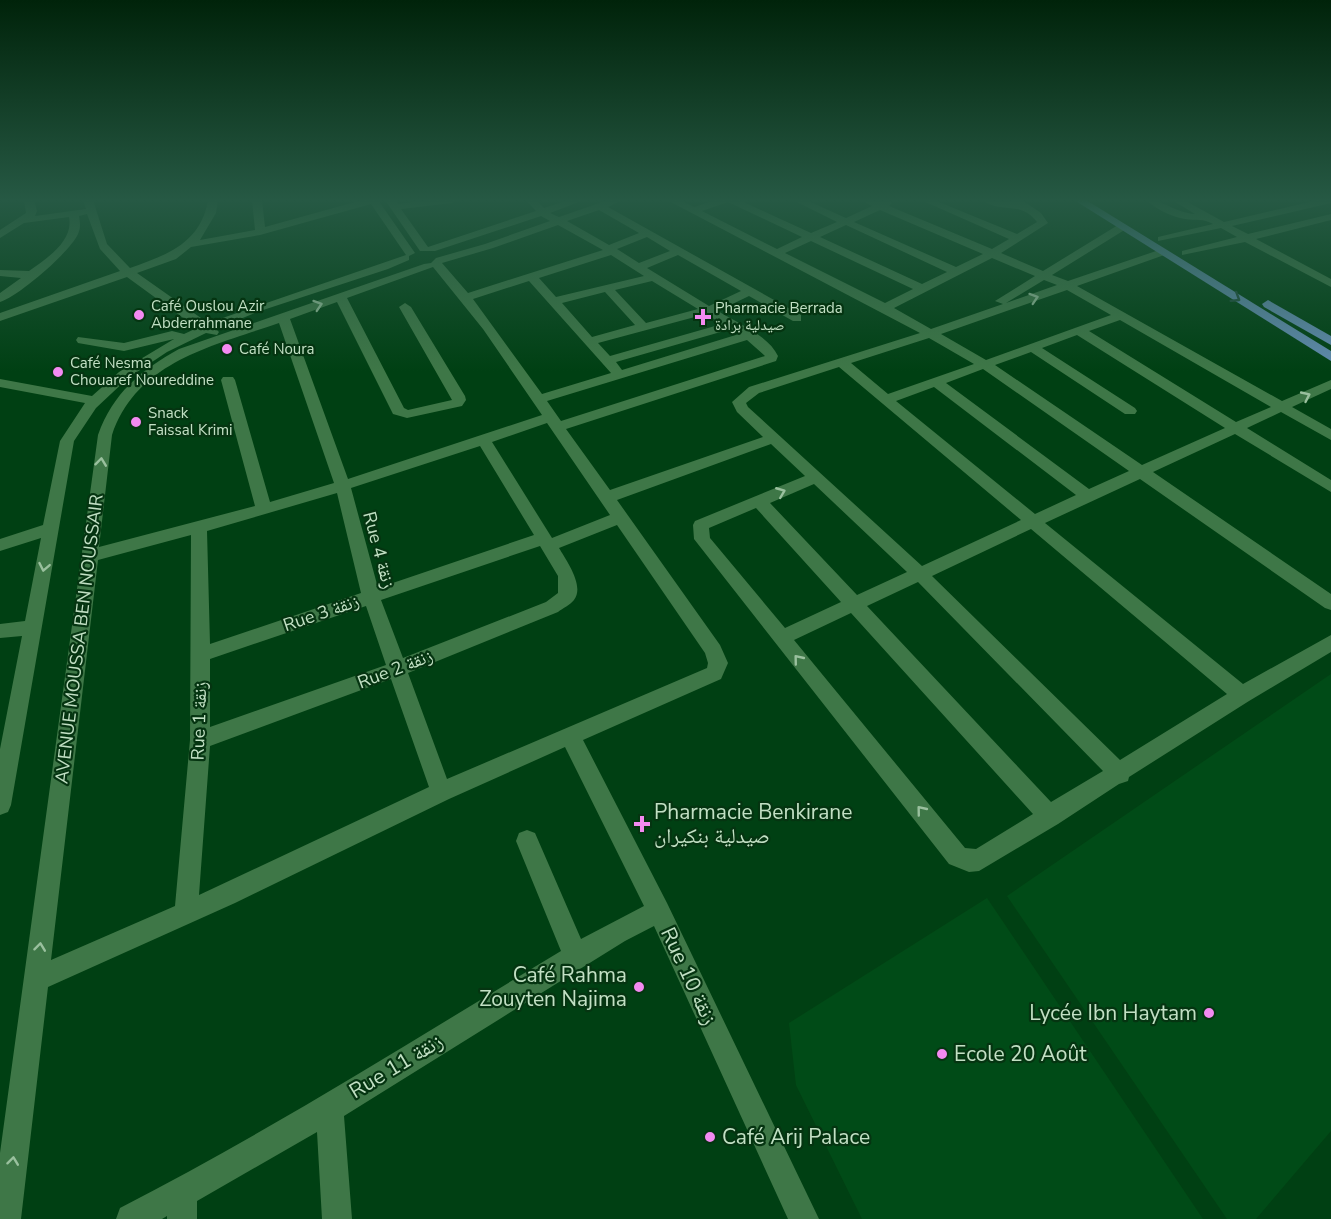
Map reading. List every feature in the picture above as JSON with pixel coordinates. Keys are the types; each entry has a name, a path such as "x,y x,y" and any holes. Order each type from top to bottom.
{"main road":[{"path":"1171,257 1331,357"},
{"path":"1192,257 1331,341"}],"street":[{"path":"0,298 33,275 52,257"},
{"path":"113,257 131,273 214,332"},
{"path":"0,316 131,273 172,257"},
{"name":"AVENUE MOUSSA BEN NOUSSAIR","path":"6,1219 105,435 115,406 137,382 214,332 384,267 403,257"},
{"path":"36,979 227,895 441,792 714,673 718,663 714,650 466,297 432,257 410,265 406,263 407,257"},
{"name":"AVENUE MOUSSA BEN NOUSSAIR","path":"0,802 67,441 80,417 94,401 135,368 183,338 283,317 341,298 432,257"},
{"path":"466,297 589,257"},
{"path":"89,556 199,529 343,488 484,441 771,358 770,352 749,335 621,257"},
{"path":"638,267 664,257"},
{"path":"689,257 797,318"},
{"path":"786,257 932,333 986,365 1331,603"},
{"path":"855,257 922,289"},
{"path":"925,257 956,271"},
{"path":"885,308 985,257"},
{"path":"1002,257 1069,286 1331,435"},
{"path":"979,316 1071,257"},
{"path":"1120,774 920,574 742,409 739,402 754,390 932,333 1149,257"},
{"path":"1281,257 1331,284"},
{"path":"0,273 33,275"},
{"path":"531,276 609,360 619,374"},
{"path":"554,301 653,277"},
{"path":"607,288 643,327"},
{"path":"591,341 718,307 750,291"},
{"path":"341,298 398,411 406,414 457,403 458,396 405,307"},
{"path":"885,400 1120,316"},
{"name":"Rue 4 زنقة","path":"283,317 343,488 370,596 441,792"},
{"path":"609,360 731,325"},
{"path":"1079,331 1331,487"},
{"path":"82,340 124,347 171,335 183,338"},
{"path":"537,400 749,335"},
{"path":"1033,348 1130,411"},
{"path":"841,362 1242,695"},
{"path":"228,380 264,510"},
{"path":"936,382 1086,495"},
{"path":"781,638 1086,495 1331,384"},
{"path":"3,386 94,401"},
{"path":"608,497 774,438"},
{"path":"484,441 547,542"},
{"path":"818,477 701,525 702,538 957,856 969,861 979,860 1120,774 1242,695 1331,642"},
{"path":"759,501 1050,817"},
{"name":"Rue 3 زنقة","path":"201,655 370,596 621,517"},
{"path":"0,545 51,529"},
{"name":"Rue 1 زنقة","path":"186,912 200,740 199,529"},
{"name":"Rue 2 زنقة","path":"200,740 396,669 552,607 567,596 567,576 547,542"},
{"path":"0,631 33,627"},
{"name":"Rue 10 زنقة","path":"570,736 659,911 804,1219"},
{"path":"527,841 576,956"},
{"name":"Rue 11 زنقة","path":"131,1219 182,1206 329,1108 576,956 659,911"},
{"path":"329,1108 338,1219"}],"shaded area":[{"name":"Lycée Ibn Haytam","path":"1331,674 1331,1131 1256,1219 1227,1219 1007,896"},
{"name":"Ecole 20 Août","path":"987,898 1203,1219 862,1219 796,1085 789,1023"}],"place":[{"name":"Café Ouslou Azir Abderrahmane","path":"139,315"},
{"name":"Pharmacie Berrada صيدلية برادة","path":"703,317"},
{"name":"Café Noura","path":"227,349"},
{"name":"Café Nesma Chouaref Noureddine","path":"58,372"},
{"name":"Snack Faissal Krimi","path":"136,422"},
{"name":"Pharmacie Benkirane صيدلية بنكيران","path":"642,824"},
{"name":"Café Rahma Zouyten Najima","path":"639,987"},
{"name":"Lycée Ibn Haytam","path":"1209,1013"},
{"name":"Ecole 20 Août","path":"942,1054"},
{"name":"Café Arij Palace","path":"710,1137"}]}
